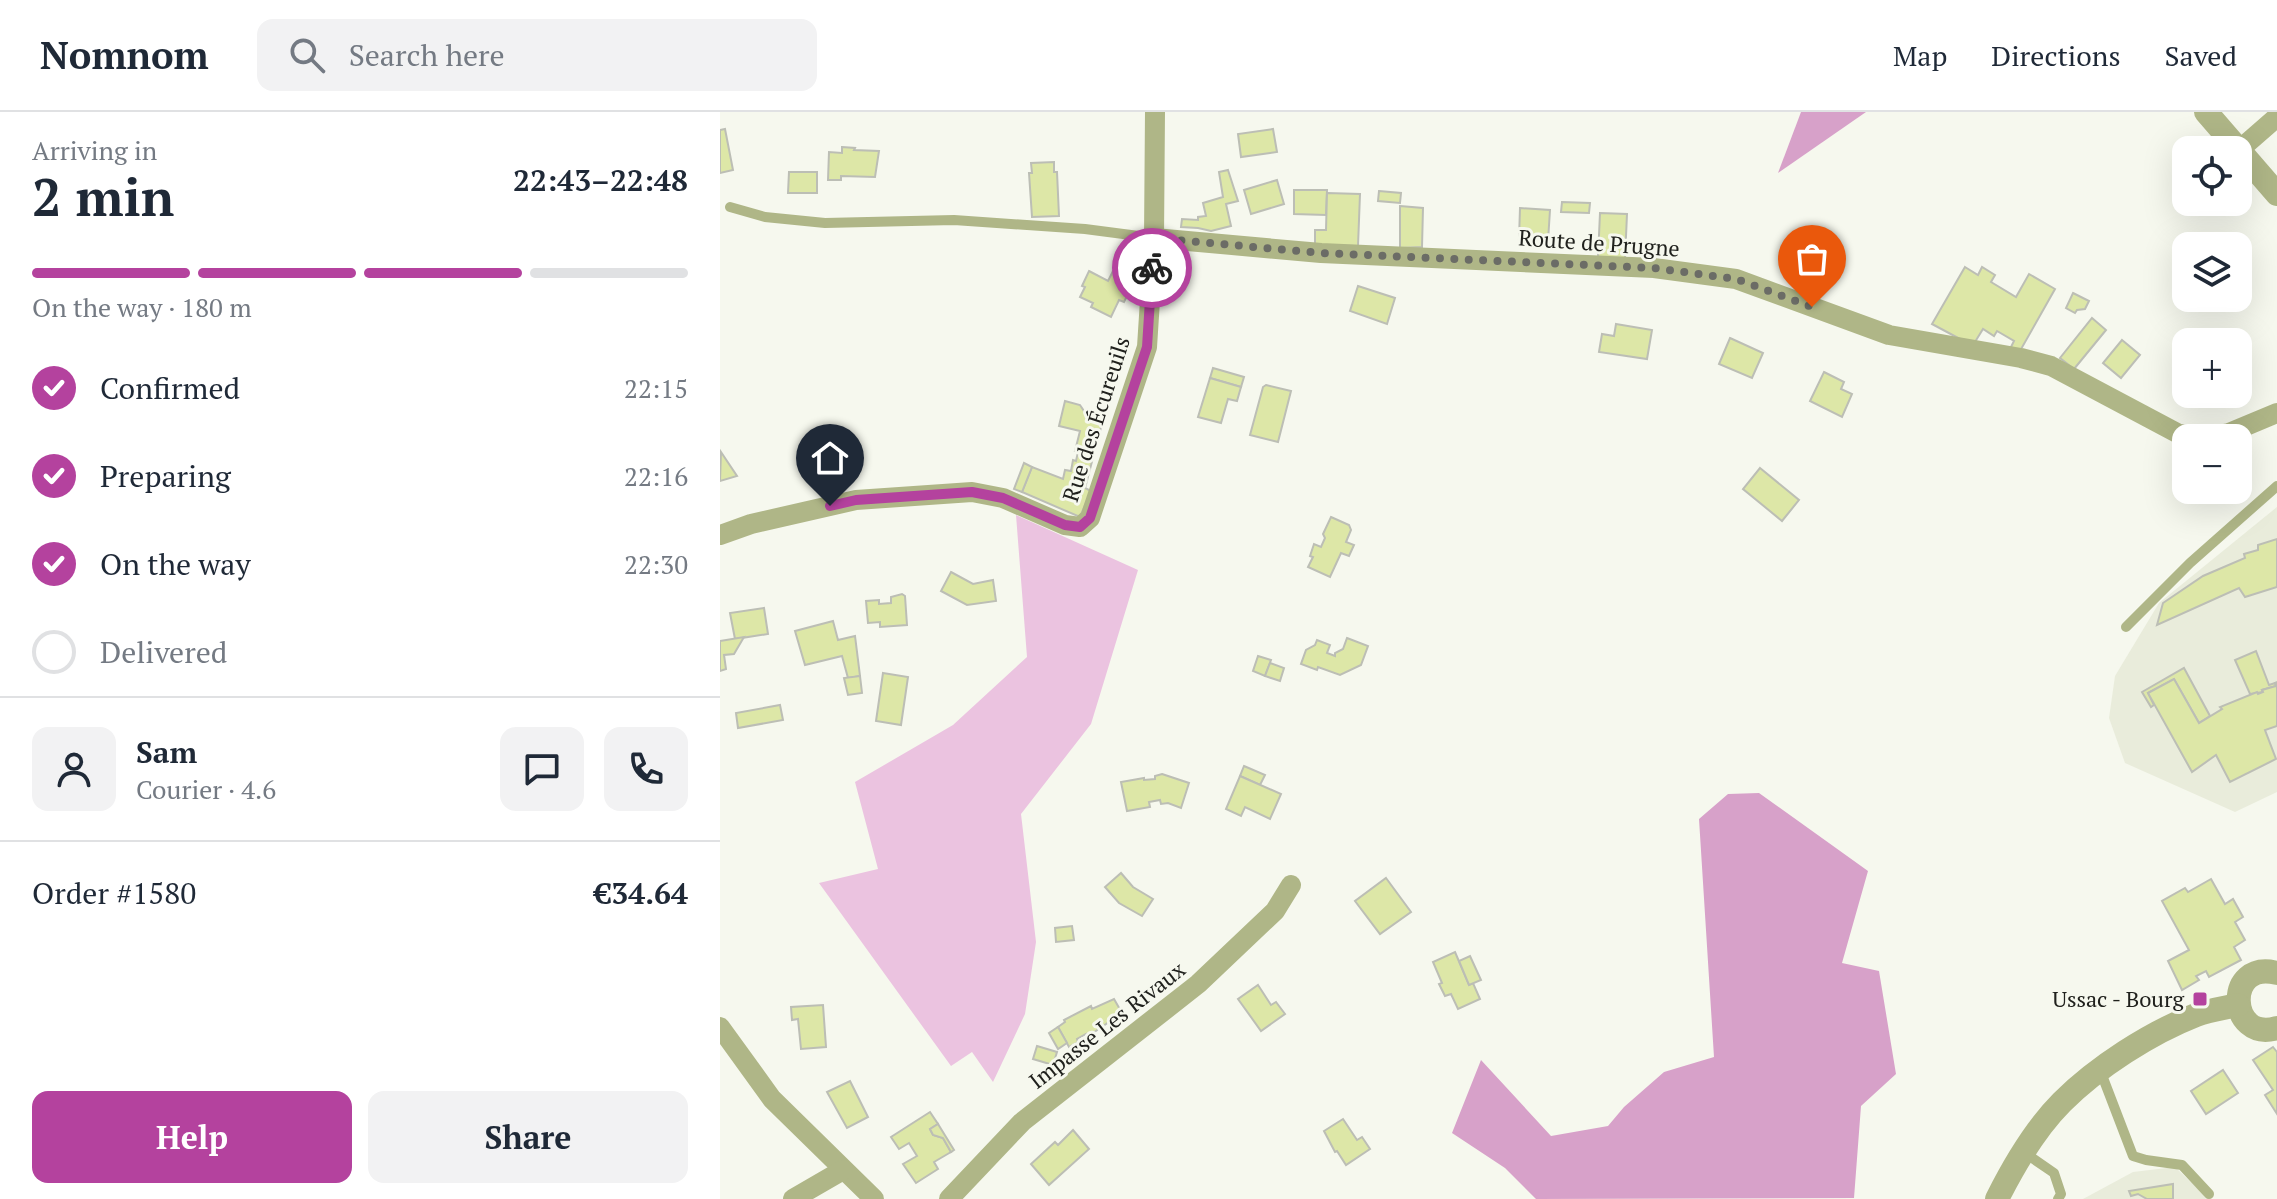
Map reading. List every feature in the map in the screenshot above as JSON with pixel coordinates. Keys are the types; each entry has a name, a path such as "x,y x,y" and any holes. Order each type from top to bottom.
{"street":[{"path":"1154,238 1155,112"},
{"path":"2206,112 2226,136"},
{"path":"2252,139 2277,117"},
{"path":"2252,166 2277,194"},
{"name":"Route de Prugne","path":"1154,238 1321,253 1654,268 1736,279 1889,335 2051,366 2179,434 2207,437 2229,433 2277,413"},
{"name":"Rue des Écureuils","path":"720,535 751,524 856,500 972,492 1003,498 1065,525 1080,527 1090,518 1147,347 1154,238"},
{"name":"Impasse Les Rivaux","path":"949,1199 1022,1122 1198,984 1275,911 1291,885"},
{"path":"2277,973 2263,971 2247,979 2241,987 2238,1005 2246,1021 2253,1026 2277,1028"},
{"path":"1997,1199 2023,1152 2061,1102 2100,1070 2149,1038 2197,1015 2238,1005"},
{"path":"720,1027 772,1099 874,1199"},
{"path":"793,1199 843,1170"}],"lane":[{"path":"730,207 765,217 825,223 954,220 1085,229 1154,238"},
{"path":"2126,627 2190,563 2277,486"},
{"path":"2100,1070 2133,1156 2182,1165 2209,1194"},
{"path":"2023,1152 2054,1173 2061,1194 2058,1199"}],"shaded area":[{"path":"1801,112 1866,112 1778,173"},
{"path":"2277,507 2277,792 2235,812 2125,763 2109,718 2115,676 2159,603"},
{"path":"1016,515 1138,570 1091,724 1021,814 1036,942 1025,1014 993,1082 972,1052 951,1066 819,883 878,869 855,782 953,725 1027,657"},
{"path":"1759,793 1868,871 1842,963 1879,971 1896,1074 1861,1106 1854,1198 1536,1199 1505,1168 1452,1133 1481,1060 1551,1136 1608,1126 1624,1107 1664,1072 1714,1057 1699,819 1728,794"},
{"path":"2175,1167 2206,1199 2083,1199 2133,1172"}],"building":[{"path":"725,129 733,170 720,173 720,130"},
{"path":"1273,129 1277,152 1241,157 1238,134"},
{"path":"842,147 879,151 875,177 841,176 841,180 828,180 829,152 842,153"},
{"path":"1054,162 1059,216 1032,217 1031,163"},
{"path":"1228,170 1238,201 1226,204 1231,226 1211,231 1181,227 1182,219 1198,220 1198,217 1206,216 1203,203 1223,197 1219,172"},
{"path":"789,172 817,172 817,193 788,193"},
{"path":"1277,180 1284,204 1251,214 1244,190"},
{"path":"1294,190 1327,190 1326,215 1294,214"},
{"path":"1379,191 1401,193 1400,203 1378,201"},
{"path":"1327,193 1360,194 1358,246 1315,245 1315,230 1326,230"},
{"path":"1562,202 1590,203 1589,213 1561,212"},
{"path":"1400,206 1423,208 1422,247 1400,248"},
{"path":"1520,208 1550,210 1548,241 1519,239"},
{"path":"1600,213 1627,214 1625,259 1598,257"},
{"path":"1965,267 1978,275 1982,267 1995,275 1991,282 2016,297 2029,274 2055,289 2020,351 2010,349 2014,341 1997,331 1994,336 1983,329 1975,342 1960,339 1932,324"},
{"path":"1089,271 1108,281 1113,271 1134,282 1124,302 1119,300 1111,317 1091,307 1093,303 1080,297"},
{"path":"1358,286 1395,298 1387,324 1350,311"},
{"path":"2073,293 2089,301 2085,309 2075,313 2066,308"},
{"path":"2092,318 2106,330 2074,369 2060,358"},
{"path":"1616,324 1652,330 1647,359 1599,352 1602,334 1614,336"},
{"path":"1730,338 1763,353 1752,378 1719,364"},
{"path":"2122,340 2140,355 2121,378 2103,363"},
{"path":"1213,368 1244,377 1241,387 1210,378"},
{"path":"1824,372 1844,382 1841,389 1852,394 1842,417 1810,401"},
{"path":"1210,378 1241,387 1237,401 1228,399 1221,423 1198,417"},
{"path":"1266,385 1291,391 1278,442 1250,435"},
{"path":"1065,401 1080,405 1084,411 1104,416 1085,488 1091,491 1080,517 1022,492 1032,467 1063,479 1065,470 1071,471 1073,460 1076,461 1080,431 1059,426"},
{"path":"721,452 737,476 720,481"},
{"path":"1024,463 1032,467 1022,492 1014,489"},
{"path":"1760,468 1799,500 1782,521 1743,489"},
{"path":"1331,517 1349,525 1351,530 1346,542 1354,545 1349,556 1341,553 1330,577 1308,567 1314,544 1321,547"},
{"path":"2277,539 2277,587 2245,597 2239,588 2157,625 2163,603 2203,576 2245,558 2244,554 2258,550 2258,545"},
{"path":"951,572 973,584 993,580 996,601 967,605 941,591"},
{"path":"905,596 907,625 880,627 880,622 868,623 866,601 891,603 891,597"},
{"path":"764,608 768,634 735,639 730,613"},
{"path":"833,621 838,640 855,636 860,676 848,678 842,656 805,665 795,631"},
{"path":"744,637 734,654 724,655 726,669 720,671 720,641"},
{"path":"1347,638 1368,646 1361,665 1340,675 1301,664 1306,650 1317,640 1330,645 1327,653 1335,656 1343,649"},
{"path":"2256,651 2269,685 2275,683 2276,686 2250,694 2235,660"},
{"path":"1258,656 1271,660 1265,676 1253,671"},
{"path":"1270,663 1284,668 1280,681 1265,676"},
{"path":"2184,668 2210,716 2199,723 2174,679 2148,693 2154,705 2151,707 2142,692"},
{"path":"883,673 908,677 901,725 876,721"},
{"path":"860,676 862,693 848,695 844,678"},
{"path":"2174,679 2199,723 2222,709 2220,707 2263,692 2276,686 2277,682 2277,726 2265,730 2276,759 2230,782 2216,755 2192,772 2148,693"},
{"path":"780,705 783,720 738,728 736,713"},
{"path":"1244,766 1265,775 1260,785 1240,776"},
{"path":"1162,774 1189,783 1181,808 1161,804 1160,800 1149,802 1150,807 1127,811 1121,782 1155,779 1155,776"},
{"path":"1240,776 1281,794 1270,819 1245,807 1241,816 1226,809"},
{"path":"1121,873 1133,887 1153,899 1142,916 1119,903 1105,887"},
{"path":"1386,878 1411,912 1380,934 1355,901"},
{"path":"2211,879 2225,904 2233,899 2243,917 2235,922 2245,940 2234,947 2241,960 2209,977 2206,971 2196,976 2199,980 2182,990 2168,961 2189,950 2162,901 2185,888 2188,892"},
{"path":"1072,926 1074,940 1056,942 1055,928"},
{"path":"1455,952 1469,985 1473,983 1480,999 1458,1009 1451,994 1445,996 1433,962"},
{"path":"1470,956 1481,980 1469,985 1459,961"},
{"path":"1258,985 1271,1005 1276,1002 1285,1014 1261,1031 1238,999"},
{"path":"1114,999 1123,1022 1115,1027 1112,1020 1087,1037 1086,1034 1077,1039 1078,1042 1069,1047 1058,1027 1064,1020 1091,1006 1092,1009"},
{"path":"823,1005 826,1047 801,1049 798,1019 792,1020 791,1007"},
{"path":"1058,1027 1067,1043 1058,1049 1049,1033"},
{"path":"1037,1046 1057,1052 1053,1065 1033,1059"},
{"path":"2273,1047 2277,1052 2277,1114 2265,1095 2273,1090 2253,1060"},
{"path":"2223,1070 2238,1093 2206,1114 2191,1091"},
{"path":"850,1081 868,1117 847,1128 827,1092"},
{"path":"930,1112 938,1124 930,1129 933,1135 943,1138 951,1152 934,1162 938,1169 916,1183 903,1164 917,1156 909,1143 899,1149 891,1137"},
{"path":"1343,1119 1357,1140 1362,1137 1370,1149 1346,1165 1324,1131"},
{"path":"938,1124 954,1150 951,1152 943,1138 933,1135 930,1129"},
{"path":"1073,1130 1089,1149 1049,1185 1031,1164"},
{"path":"2173,1184 2173,1199 2147,1199 2138,1194 2131,1196 2129,1191"}],"way so far":[{"path":"1152,268 1154,238 1321,253 1654,268 1736,279 1812,307"}],"place":[{"name":"Ussac - Bourg","path":"2200,999"}],"route":[{"path":"830,506 856,500 972,492 1003,498 1065,525 1080,527 1090,518 1147,347 1152,268"}]}
